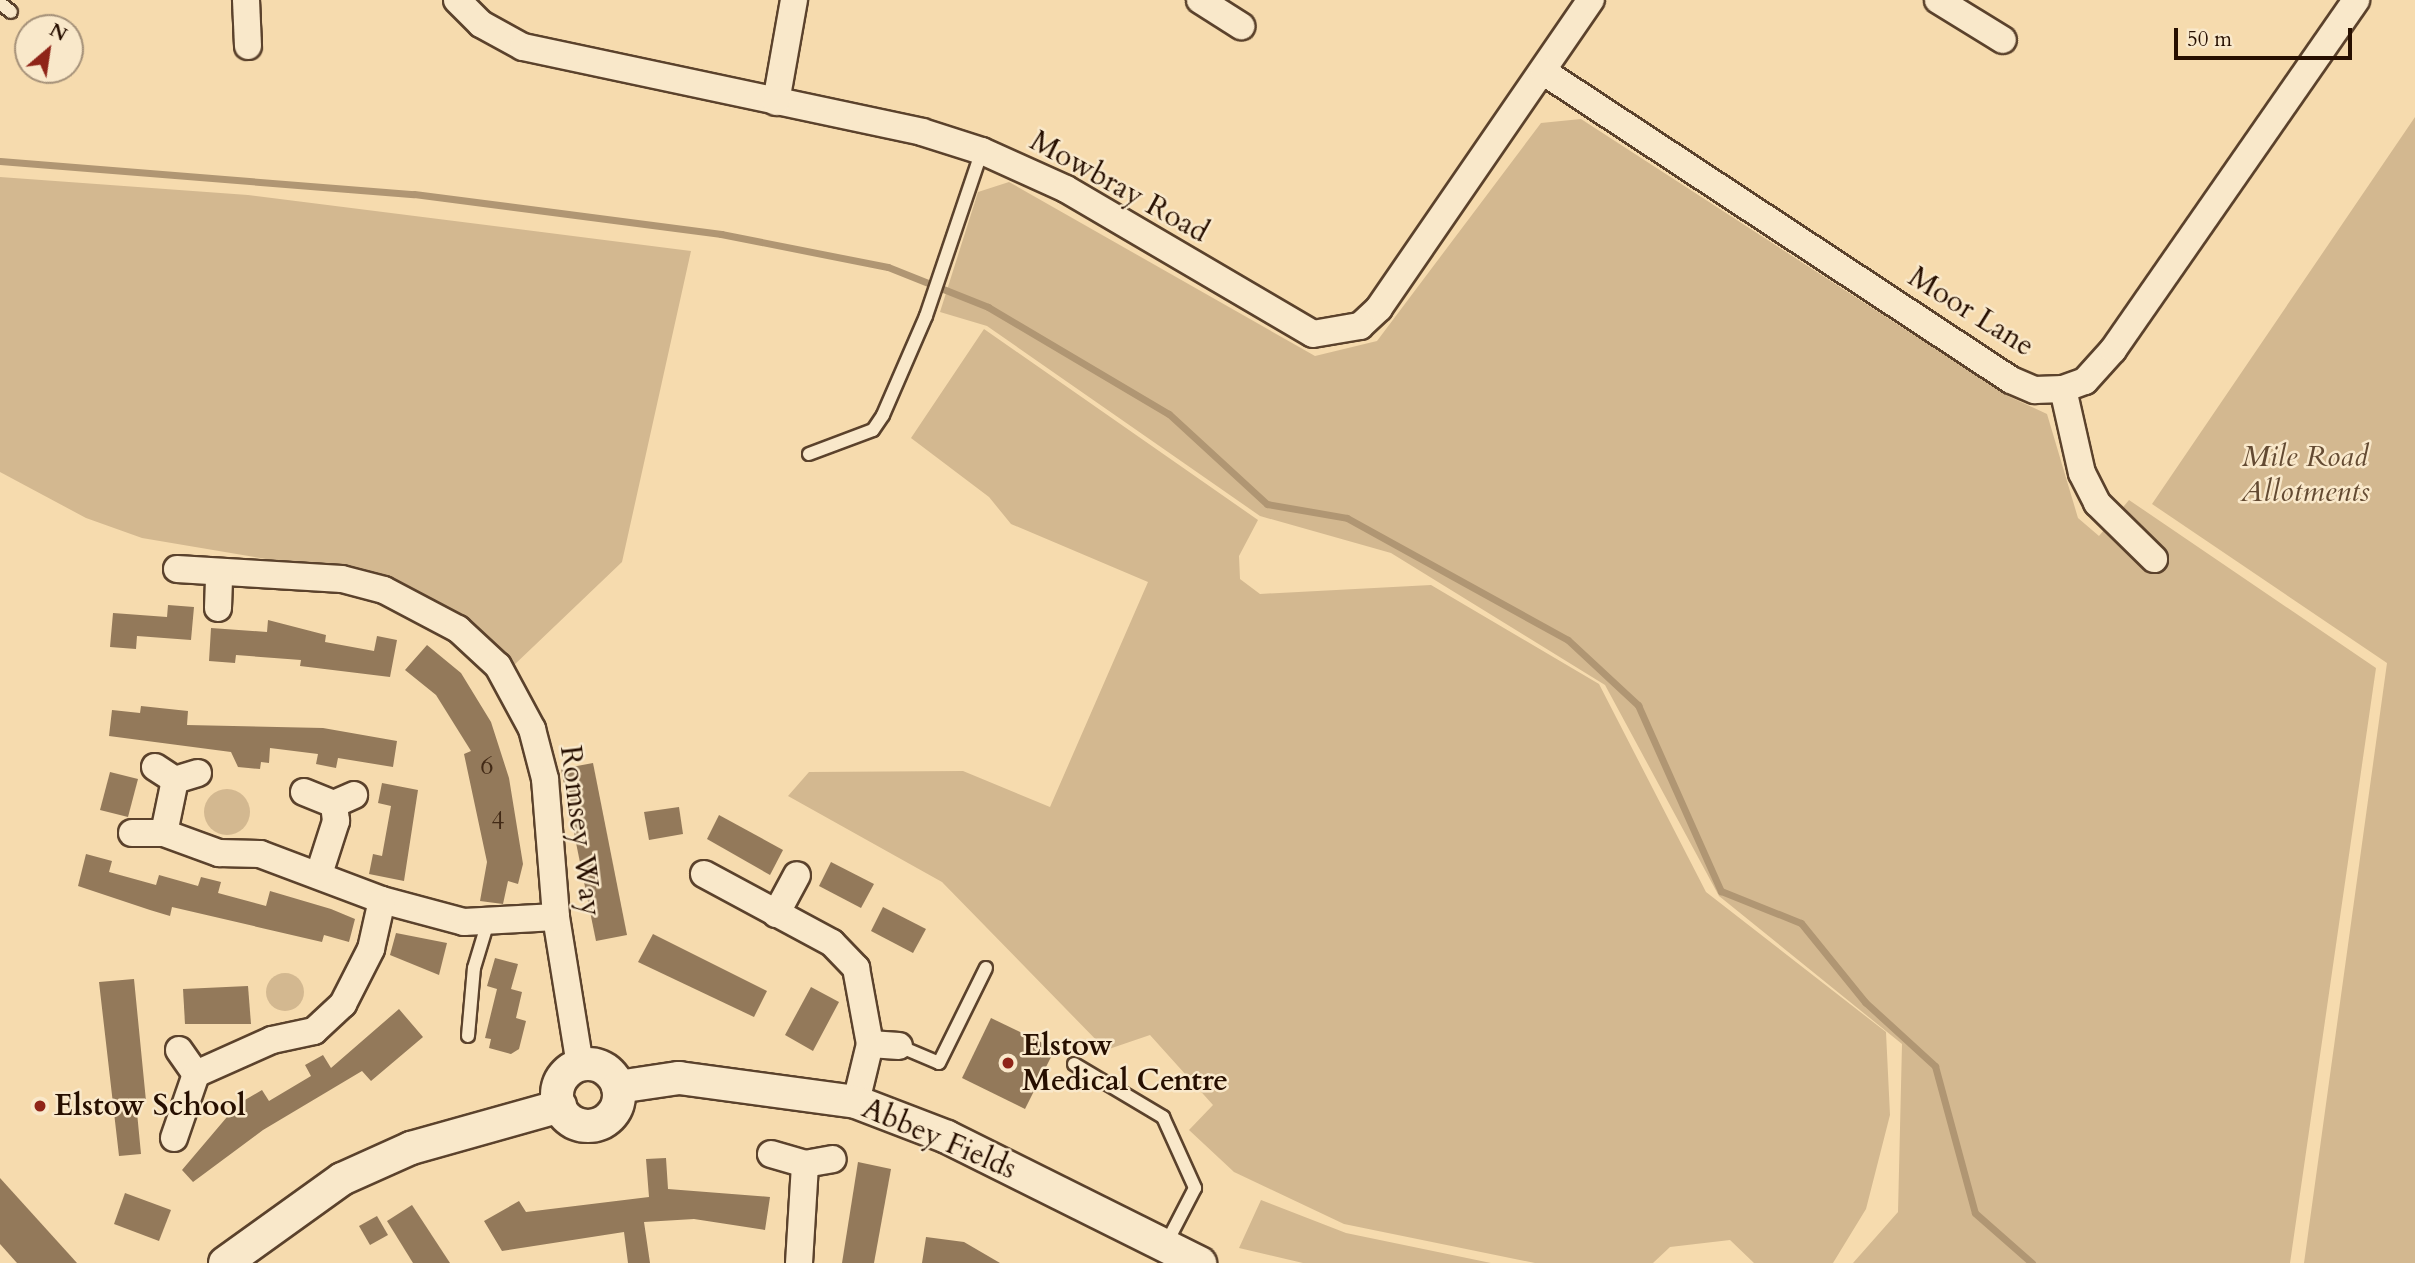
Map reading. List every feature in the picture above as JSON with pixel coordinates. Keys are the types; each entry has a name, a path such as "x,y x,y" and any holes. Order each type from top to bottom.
{"street":[{"path":"246,0 248,45"},
{"name":"Mowbray Road","path":"457,0 481,24 523,47 776,102 982,151 1066,189 1291,326 1338,333 1360,326 1379,308 1544,72 1591,0"},
{"path":"776,102 794,0"},
{"path":"1200,0 1241,26"},
{"path":"1938,0 2003,40"},
{"path":"2154,559 2097,503 2082,473 2063,389 2085,381 2113,350 2356,0"},
{"name":"Moor Lane","path":"1544,72 2011,380 2035,390 2063,389"},
{"name":"Romsey Way","path":"177,569 342,579 384,590 424,608 484,651 515,690 532,729 545,779 556,917 580,1065"},
{"path":"218,608 219,572"},
{"path":"164,833 176,773"},
{"path":"304,792 344,800 319,874"},
{"path":"132,833 164,833 189,845 260,853 382,900 487,925 556,917"},
{"path":"704,874 832,943 856,968 870,1044 856,1102"},
{"path":"776,914 797,875"},
{"path":"173,1138 196,1074 272,1040 314,1031 343,1004 371,949 382,900"},
{"path":"870,1044 899,1046"},
{"path":"179,1050 196,1074"},
{"path":"580,1065 608,1071 618,1087 616,1107 602,1122 573,1121 559,1106 558,1086 580,1065"},
{"name":"Abbey Fields","path":"618,1087 679,1077 856,1102 947,1137 1200,1263"},
{"path":"225,1263 342,1179 411,1147 559,1106"},
{"path":"771,1154 805,1164 833,1159"},
{"path":"799,1263 805,1164"}],"lane":[{"path":"0,3 11,12"},
{"path":"810,454 873,430 926,316 982,151"},
{"path":"468,1036 474,968 487,925"},
{"path":"899,1046 939,1063 986,968"},
{"path":"1074,1064 1163,1116 1195,1188 1165,1245"}],"green space":[{"name":"Mile Road Allotments","path":"2415,117 2415,1263 2304,1263 2387,663 2152,504"},
{"path":"1581,119 2008,396 2047,414 2078,518 2099,536 2129,500 2376,668 2290,1263 1853,1263 1898,1212 1902,1044 1719,896 1605,685 1391,553 1260,516 987,326 940,312 978,192 1009,182 1315,356 1377,341 1541,123"},
{"path":"0,177 248,195 691,251 622,562 512,667 463,617 402,582 142,538 86,518 0,472"},
{"path":"984,329 1258,520 1239,556 1240,579 1260,594 1431,585 1599,684 1706,892 1886,1032 1890,1115 1866,1209 1833,1263 1754,1263 1730,1240 1670,1247 1653,1263 1535,1263 1344,1224 1234,1172 1189,1130 1213,1105 1150,1035 1106,1050 942,882 788,796 809,772 963,771 1050,807 1148,582 1011,524 989,497 911,438"},
{"path":"227,789 243,796 250,812 243,828 227,835 211,828 204,812 211,796"},
{"path":"285,973 299,978 304,992 299,1006 285,1011 271,1006 266,992 271,978"},
{"path":"1261,1200 1346,1233 1491,1263 1303,1263 1239,1248"}],"building":[{"path":"168,605 194,607 191,640 137,636 136,649 110,647 113,613 167,617"},
{"path":"268,620 326,635 325,642 374,651 377,636 397,640 390,677 300,666 301,660 236,655 235,663 209,661 211,628 267,632"},
{"path":"427,645 461,673 491,722 509,778 523,864 518,884 508,881 503,904 480,901 487,862 464,754 471,751 436,695 405,670"},
{"path":"141,706 188,711 187,725 323,728 397,741 393,767 338,758 336,768 316,764 318,754 270,748 269,763 261,762 260,769 238,767 231,752 109,736 112,710 140,713"},
{"path":"593,763 627,935 596,941 561,769"},
{"path":"110,772 138,779 128,817 100,810"},
{"path":"382,783 418,790 404,881 369,874 373,854 382,856 391,806 378,803"},
{"path":"679,807 683,834 649,840 644,812"},
{"path":"719,815 783,850 770,875 707,839"},
{"path":"86,854 112,861 109,872 156,885 159,875 198,886 201,877 221,882 218,893 266,906 270,891 331,909 355,919 349,942 324,935 322,942 172,907 170,916 78,886"},
{"path":"831,862 874,884 861,908 819,886"},
{"path":"883,907 926,929 913,953 871,931"},
{"path":"396,933 447,943 439,975 390,955"},
{"path":"653,934 767,991 754,1017 638,962"},
{"path":"495,958 518,964 511,989 522,992 516,1018 526,1021 519,1049 511,1054 489,1048 491,1039 485,1038 497,989 487,986"},
{"path":"134,979 146,1101 136,1102 141,1154 119,1156 99,982"},
{"path":"248,986 251,1024 185,1024 183,989"},
{"path":"811,987 839,1002 813,1051 785,1035"},
{"path":"399,1009 423,1037 371,1081 362,1071 263,1130 193,1182 182,1170 238,1104 262,1090 269,1101 311,1076 305,1065 323,1055 331,1068"},
{"name":"Elstow Medical Centre","path":"991,1018 1055,1049 1025,1109 962,1078"},
{"path":"666,1158 668,1189 770,1197 765,1230 694,1219 644,1222 650,1263 628,1263 624,1232 502,1251 484,1221 519,1201 526,1212 649,1197 646,1159"},
{"path":"858,1162 891,1169 874,1263 842,1263"},
{"path":"0,1178 77,1263 17,1263 0,1244"},
{"path":"125,1193 171,1210 159,1241 114,1224"},
{"path":"412,1205 450,1263 413,1263 387,1221"},
{"path":"377,1216 388,1235 370,1245 359,1226"},
{"path":"926,1237 964,1242 1000,1263 922,1263"}],"waterway":[{"path":"0,161 414,194 721,234 888,267 988,307 1169,414 1267,504 1347,518 1568,640 1638,705 1721,891 1801,923 1865,1002 1935,1066 1975,1213 2032,1263"}],"place":[{"name":"Elstow Medical Centre","path":"1008,1063"},
{"name":"Elstow School","path":"40,1106"}]}
